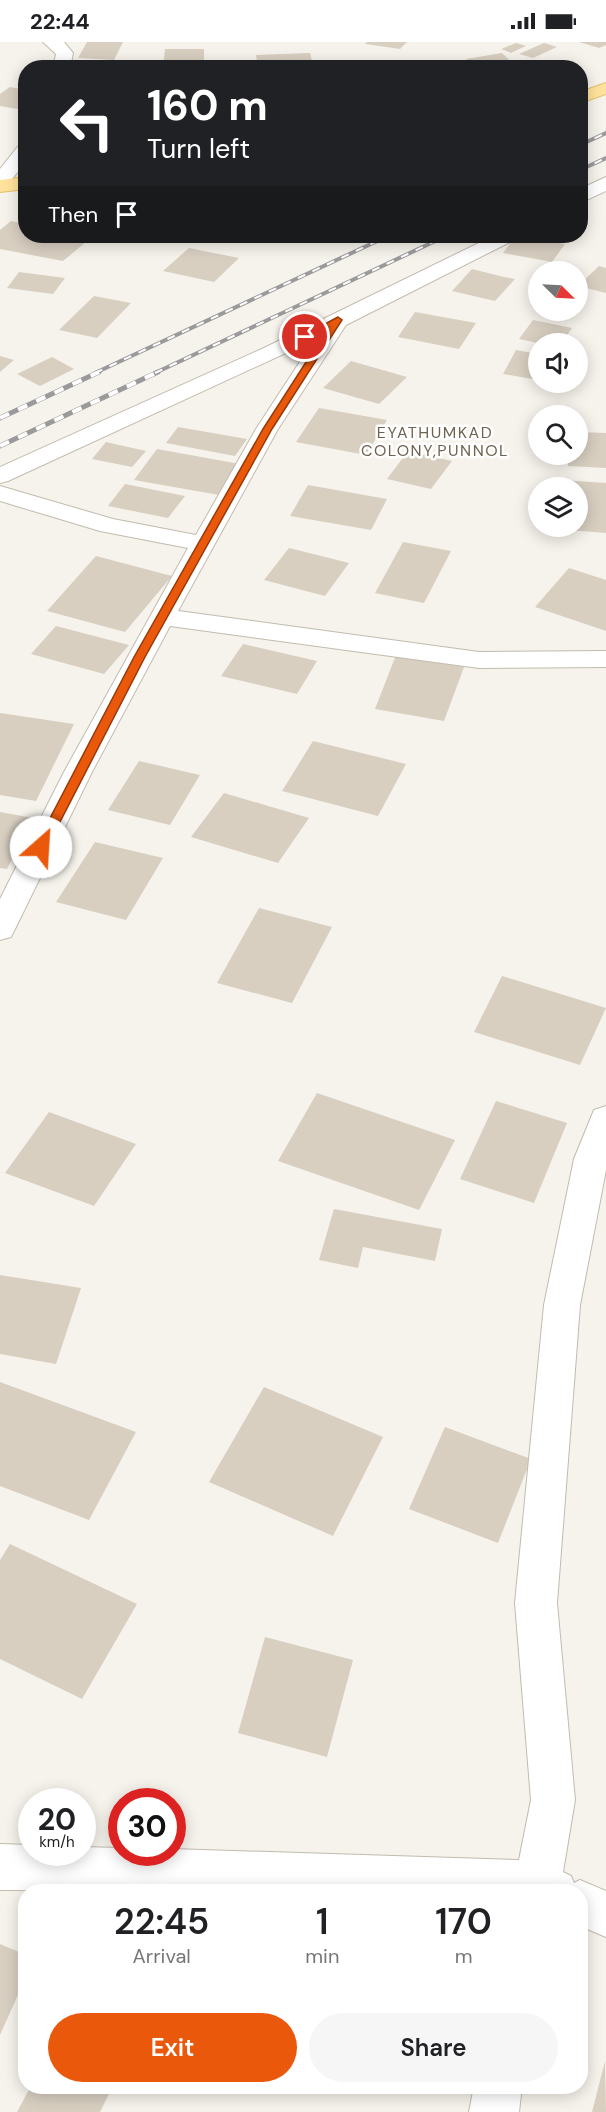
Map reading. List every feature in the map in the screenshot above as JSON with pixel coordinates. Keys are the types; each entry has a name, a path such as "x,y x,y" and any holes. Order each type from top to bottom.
{"main road":[{"path":"588,95 606,88"},
{"path":"0,186 18,184"}],"street":[{"path":"51,42 57,44 65,52 63,60"},
{"path":"0,181 18,159"},
{"path":"588,193 606,183"},
{"path":"0,476 272,353 493,243"},
{"path":"0,929 78,771 267,429 338,320"},
{"path":"0,493 108,526 204,544"},
{"path":"163,617 479,660 606,658"},
{"path":"544,1884 553,1800 536,1603 562,1305 591,1160 606,1119"},
{"path":"0,1867 420,1884"},
{"path":"588,1906 606,1914"},
{"path":"494,2112 497,2094"}],"building":[{"path":"87,42 123,42 114,60 78,58"},
{"path":"367,42 407,42 400,49 365,44"},
{"path":"579,42 606,42 606,45 599,48"},
{"path":"516,43 526,46 511,53 501,49"},
{"path":"544,43 557,47 533,58 519,54"},
{"path":"165,49 204,49 204,60 164,60"},
{"path":"310,53 312,60 257,60 256,55"},
{"path":"502,53 509,60 467,60"},
{"path":"10,87 18,88 18,109 0,106 0,94"},
{"path":"11,221 18,222 18,243 85,243 63,261 0,249 0,230"},
{"path":"511,243 565,244 553,261 503,253"},
{"path":"189,248 239,258 214,282 163,271"},
{"path":"599,266 606,268 606,293 588,288 588,276"},
{"path":"472,269 515,279 495,301 452,291"},
{"path":"19,272 65,278 53,294 7,288"},
{"path":"94,296 131,303 97,338 59,330"},
{"path":"415,312 476,323 459,349 398,337"},
{"path":"532,321 572,328 569,333 528,333 528,341 519,339"},
{"path":"516,350 528,352 528,378 503,374"},
{"path":"0,356 14,360 0,372"},
{"path":"52,357 74,369 40,386 17,374"},
{"path":"351,361 407,377 379,404 323,388"},
{"path":"319,408 387,420 366,455 296,442"},
{"path":"178,427 247,439 235,456 166,443"},
{"path":"588,432 606,433 606,468 568,466 588,465"},
{"path":"106,442 146,451 132,467 92,459"},
{"path":"157,449 240,464 219,495 134,480"},
{"path":"408,451 452,461 431,489 387,479"},
{"path":"588,482 606,483 606,533 588,532"},
{"path":"125,484 185,496 168,518 108,506"},
{"path":"308,485 387,499 371,530 290,516"},
{"path":"403,542 451,551 424,603 375,593"},
{"path":"289,548 349,563 325,596 264,580"},
{"path":"96,556 172,576 125,632 47,611"},
{"path":"569,568 606,580 606,631 535,607"},
{"path":"56,626 129,645 104,674 31,654"},
{"path":"243,644 317,661 297,694 221,676"},
{"path":"396,655 464,667 444,721 375,709"},
{"path":"0,713 74,724 36,801 0,795"},
{"path":"313,741 406,764 378,816 282,791"},
{"path":"139,761 200,775 170,825 108,810"},
{"path":"224,793 309,818 278,863 191,837"},
{"path":"0,812 33,818 7,869 0,868"},
{"path":"95,842 163,858 126,920 56,902"},
{"path":"259,908 332,927 292,1003 217,983"},
{"path":"502,976 606,1008 580,1065 474,1032"},
{"path":"317,1093 455,1140 419,1210 278,1161"},
{"path":"496,1101 567,1123 534,1203 460,1179"},
{"path":"49,1112 136,1144 94,1206 5,1173"},
{"path":"334,1209 442,1229 435,1261 363,1247 358,1268 319,1260"},
{"path":"0,1275 81,1288 56,1364 0,1354"},
{"path":"0,1382 136,1432 89,1520 0,1486"},
{"path":"264,1387 383,1437 333,1536 209,1482"},
{"path":"445,1427 531,1459 498,1543 409,1509"},
{"path":"10,1544 137,1604 82,1699 0,1659 0,1560"},
{"path":"265,1637 353,1660 327,1757 238,1733"},
{"path":"0,1944 18,1952 18,1995 0,2035"},
{"path":"605,2061 606,2112 592,2112"},
{"path":"27,2094 109,2094 100,2112 17,2112"}],"railway":[{"path":"588,141 606,133"},
{"path":"588,166 606,158"},
{"path":"95,373 373,243"},
{"path":"155,373 431,243"},
{"path":"0,418 99,372"},
{"path":"0,446 158,372"}],"district":[{"name":"EYATHUMKAD COLONY,PUNNOL","path":"435,441"}],"route":[{"path":"41,847 78,771 267,429 338,320 305,337"}]}
